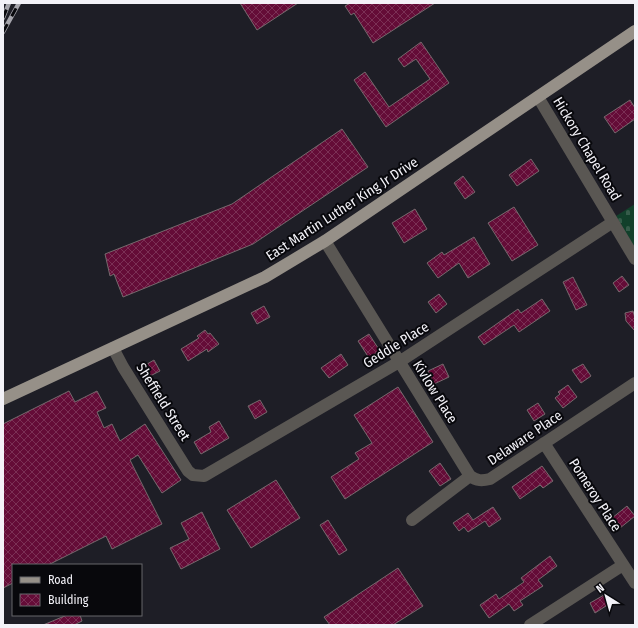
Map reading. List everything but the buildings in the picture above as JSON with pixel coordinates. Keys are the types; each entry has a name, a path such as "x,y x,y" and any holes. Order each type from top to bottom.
{"main road":[{"name":"East Martin Luther King Jr Drive","path":"3,399 265,277 326,241 635,31"}],"street":[{"name":"Hickory Chapel Road","path":"538,97 635,259"},
{"name":"Geddie Place","path":"188,471 198,476 210,474 399,362 613,222"},
{"name":"Kivlow Place","path":"326,241 470,476"},
{"name":"Sheffield Street","path":"113,348 123,367 188,471"},
{"name":"Delaware Place","path":"470,476 481,481 490,479 635,383"},
{"name":"Pomeroy Place","path":"544,443 635,583"},
{"path":"412,520 470,476"},
{"path":"530,625 623,565"}],"green space":[{"path":"635,204 635,248 616,216"}],"railway":[{"path":"3,18 9,3"},
{"path":"3,32 19,3"}]}
